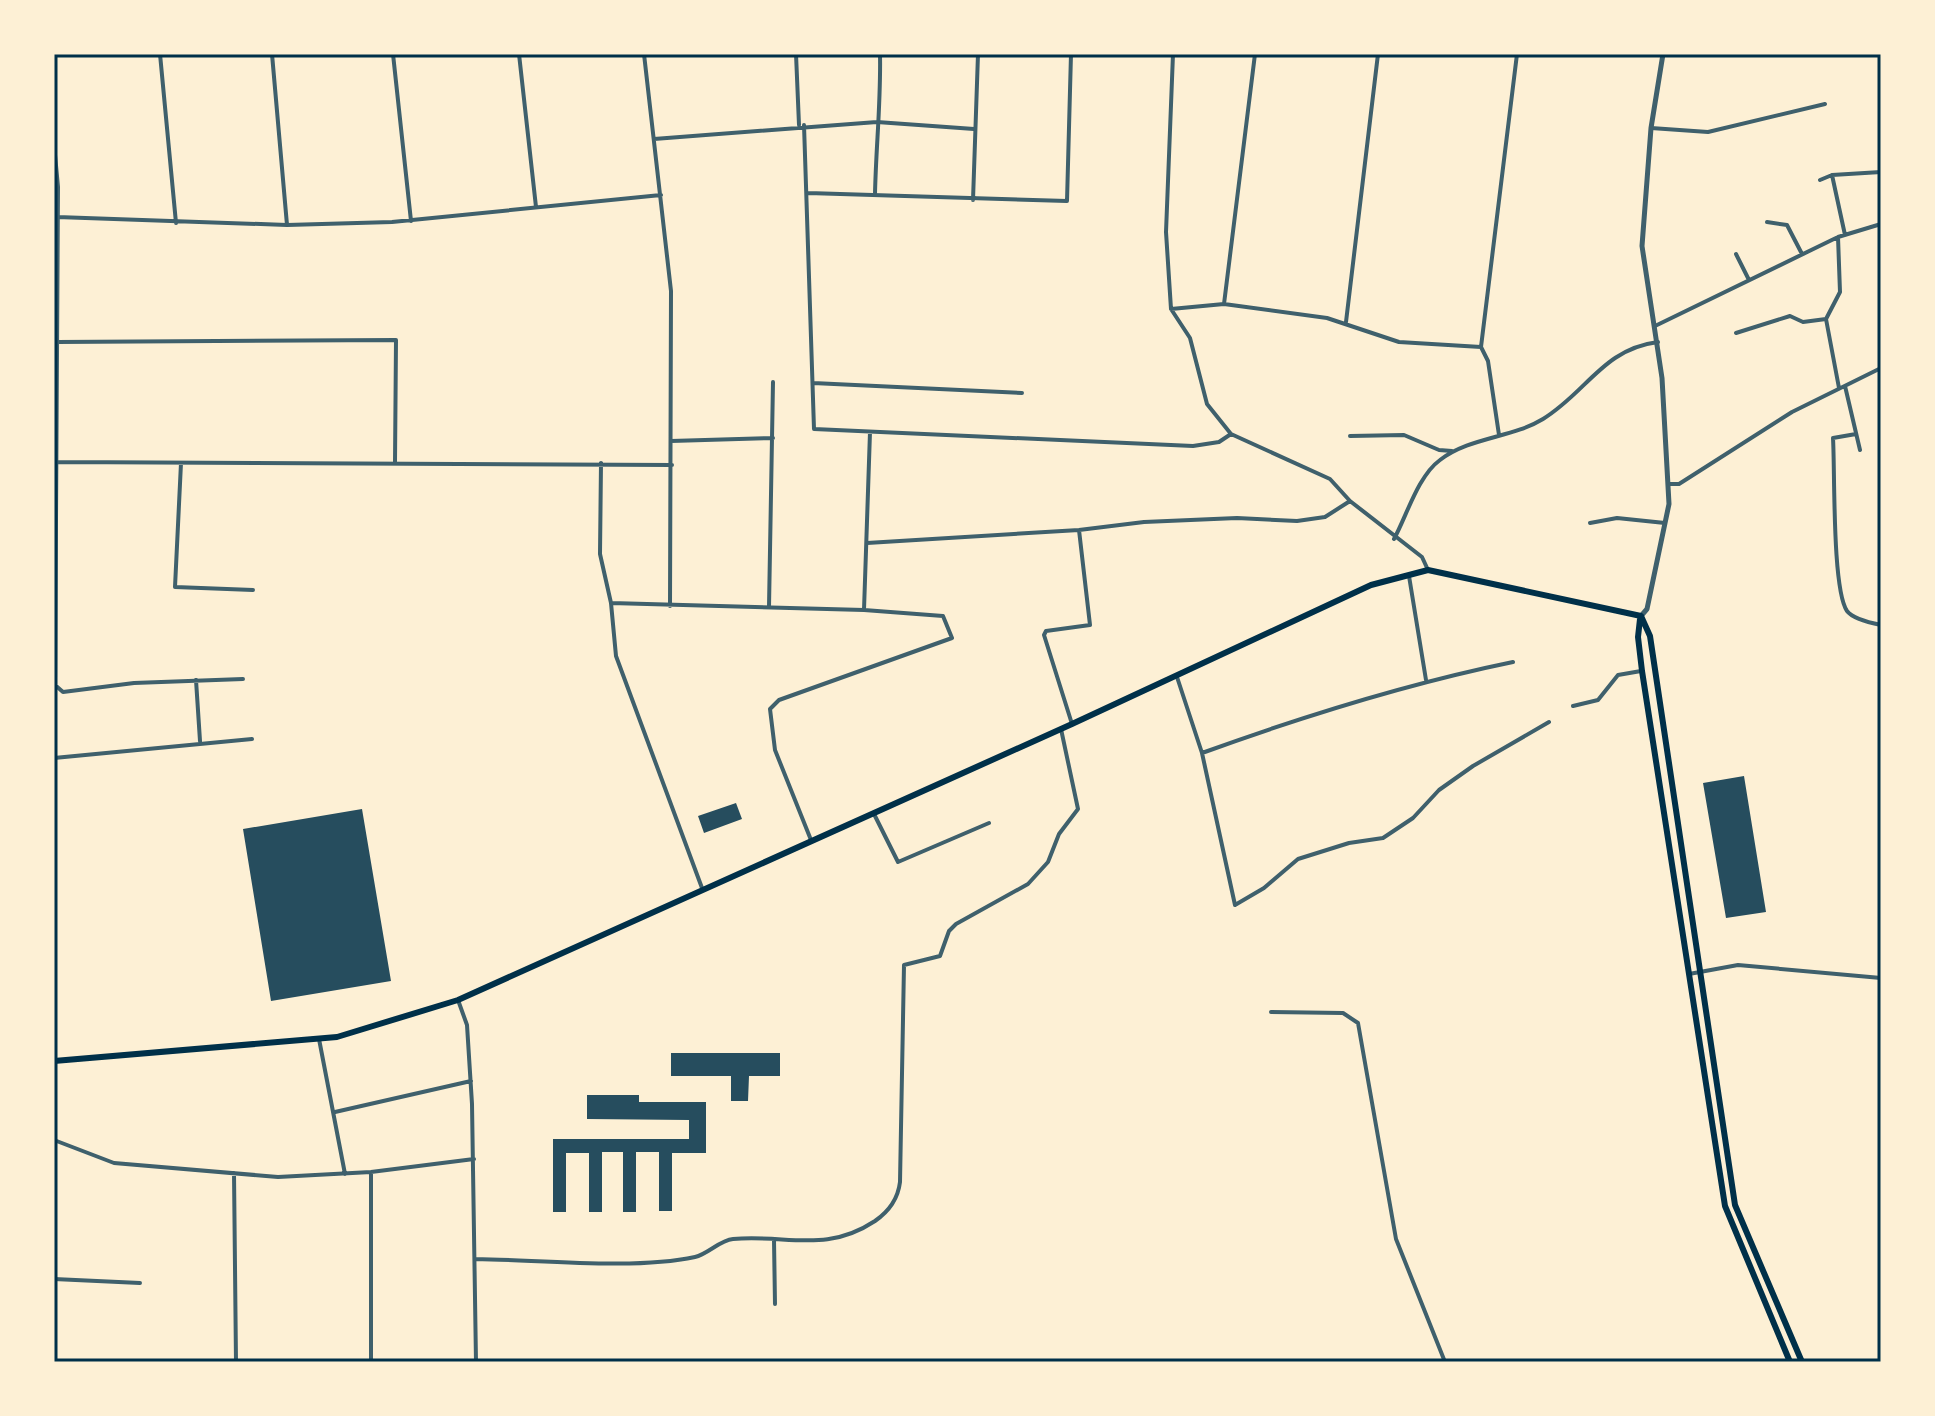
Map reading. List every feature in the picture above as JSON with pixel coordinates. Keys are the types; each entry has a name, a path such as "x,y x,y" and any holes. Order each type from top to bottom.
{"main road":[{"path":"54,1061 319,1039 365,1030 458,1000 1177,677 1371,585 1409,573 1428,570 1641,616"},
{"path":"1641,616 1638,637 1642,671 1725,1206 1790,1362"},
{"path":"1641,616 1650,636 1735,1205 1802,1362"}],"street":[{"path":"160,54 176,223"},
{"path":"272,54 287,225"},
{"path":"393,54 411,221"},
{"path":"519,54 537,208"},
{"path":"644,54 671,291 670,606"},
{"path":"796,54 808,193 814,429 1193,446 1219,442 1231,434"},
{"path":"875,195 877,122 881,109 880,54"},
{"path":"973,200 978,54"},
{"path":"808,193 1067,201 1071,54"},
{"path":"1173,54 1166,232 1171,309 1190,338 1207,404 1231,434 1330,479 1394,539 1422,557 1428,570"},
{"path":"1224,304 1255,54"},
{"path":"1346,322 1378,54"},
{"path":"1481,347 1517,54"},
{"path":"1641,616 1647,609 1668,523 1669,484 1658,342 1642,246 1651,128 1663,54"},
{"path":"1651,128 1708,132 1825,104"},
{"path":"654,139 801,125 877,122 974,129"},
{"path":"54,144 57,690 63,692 196,679 243,679"},
{"path":"1820,180 1832,175 1881,172"},
{"path":"1832,175 1845,235"},
{"path":"55,217 287,225 411,221 661,195"},
{"path":"1767,222 1787,225 1802,254"},
{"path":"1655,326 1838,237 1881,224"},
{"path":"1838,237 1840,292 1826,319 1860,450"},
{"path":"1736,254 1749,280"},
{"path":"1171,309 1224,304 1346,322 1399,342 1481,347 1487,354 1499,435"},
{"path":"1736,333 1790,316 1803,322 1826,319"},
{"path":"57,342 396,340 395,462"},
{"path":"1394,539 1438,461 1455,451 1543,419 1583,387 1612,357 1658,342"},
{"path":"1669,484 1679,484 1792,412 1881,368"},
{"path":"769,607 773,382"},
{"path":"813,383 1022,393"},
{"path":"864,610 870,432"},
{"path":"1856,434 1833,438 1840,578 1845,609 1851,615 1881,625"},
{"path":"1350,436 1404,435 1439,450 1455,451"},
{"path":"671,441 773,438"},
{"path":"57,462 672,465"},
{"path":"181,463 175,587 253,590"},
{"path":"601,463 600,554 611,603 616,656 702,888"},
{"path":"867,543 1079,530 1175,520 1297,521 1325,517 1350,501"},
{"path":"1590,523 1617,518 1668,523"},
{"path":"1072,724 1044,635 1046,631 1090,625 1079,530"},
{"path":"1409,573 1426,680"},
{"path":"611,603 940,615 952,638 779,700 770,709 775,750 811,840"},
{"path":"1202,753 1309,715 1426,680 1513,662"},
{"path":"1573,706 1598,700 1618,675 1642,671"},
{"path":"1177,677 1202,753 1235,905 1264,888 1298,859 1349,843 1383,838 1413,818 1439,790 1473,766 1549,722"},
{"path":"196,679 200,741"},
{"path":"476,1259 645,1261 697,1257 730,1239 852,1236 882,1216 899,1194 904,965 943,955 949,931 956,924 1002,901 1040,872 1059,834 1078,811 1061,729"},
{"path":"54,758 200,741 252,739"},
{"path":"873,812 898,862 989,823"},
{"path":"1689,974 1738,965 1881,978"},
{"path":"458,1000 467,1025 471,1081 476,1362"},
{"path":"1271,1012 1343,1013 1358,1023 1396,1239 1445,1362"},
{"path":"319,1039 345,1174"},
{"path":"335,1112 471,1081"},
{"path":"54,1140 114,1163 278,1177 371,1172 474,1158"},
{"path":"371,1172 371,1362"},
{"path":"234,1173 236,1362"},
{"path":"774,1240 775,1304"},
{"path":"54,1279 140,1283"},
{"path":"100,1362 112,1361"}],"building":[{"path":"1744,776 1766,912 1726,918 1703,783"},
{"path":"736,803 742,819 704,833 698,816"},
{"path":"362,809 391,981 271,1001 243,829"},
{"path":"671,1053 780,1053 780,1076 749,1076 748,1101 731,1101 731,1076 671,1076"},
{"path":"587,1095 639,1095 639,1102 706,1102 706,1153 672,1153 672,1211 659,1211 659,1152 636,1152 636,1212 623,1212 623,1152 602,1152 602,1212 589,1212 589,1153 566,1153 566,1212 553,1212 553,1139 689,1139 689,1120 587,1119"}]}
